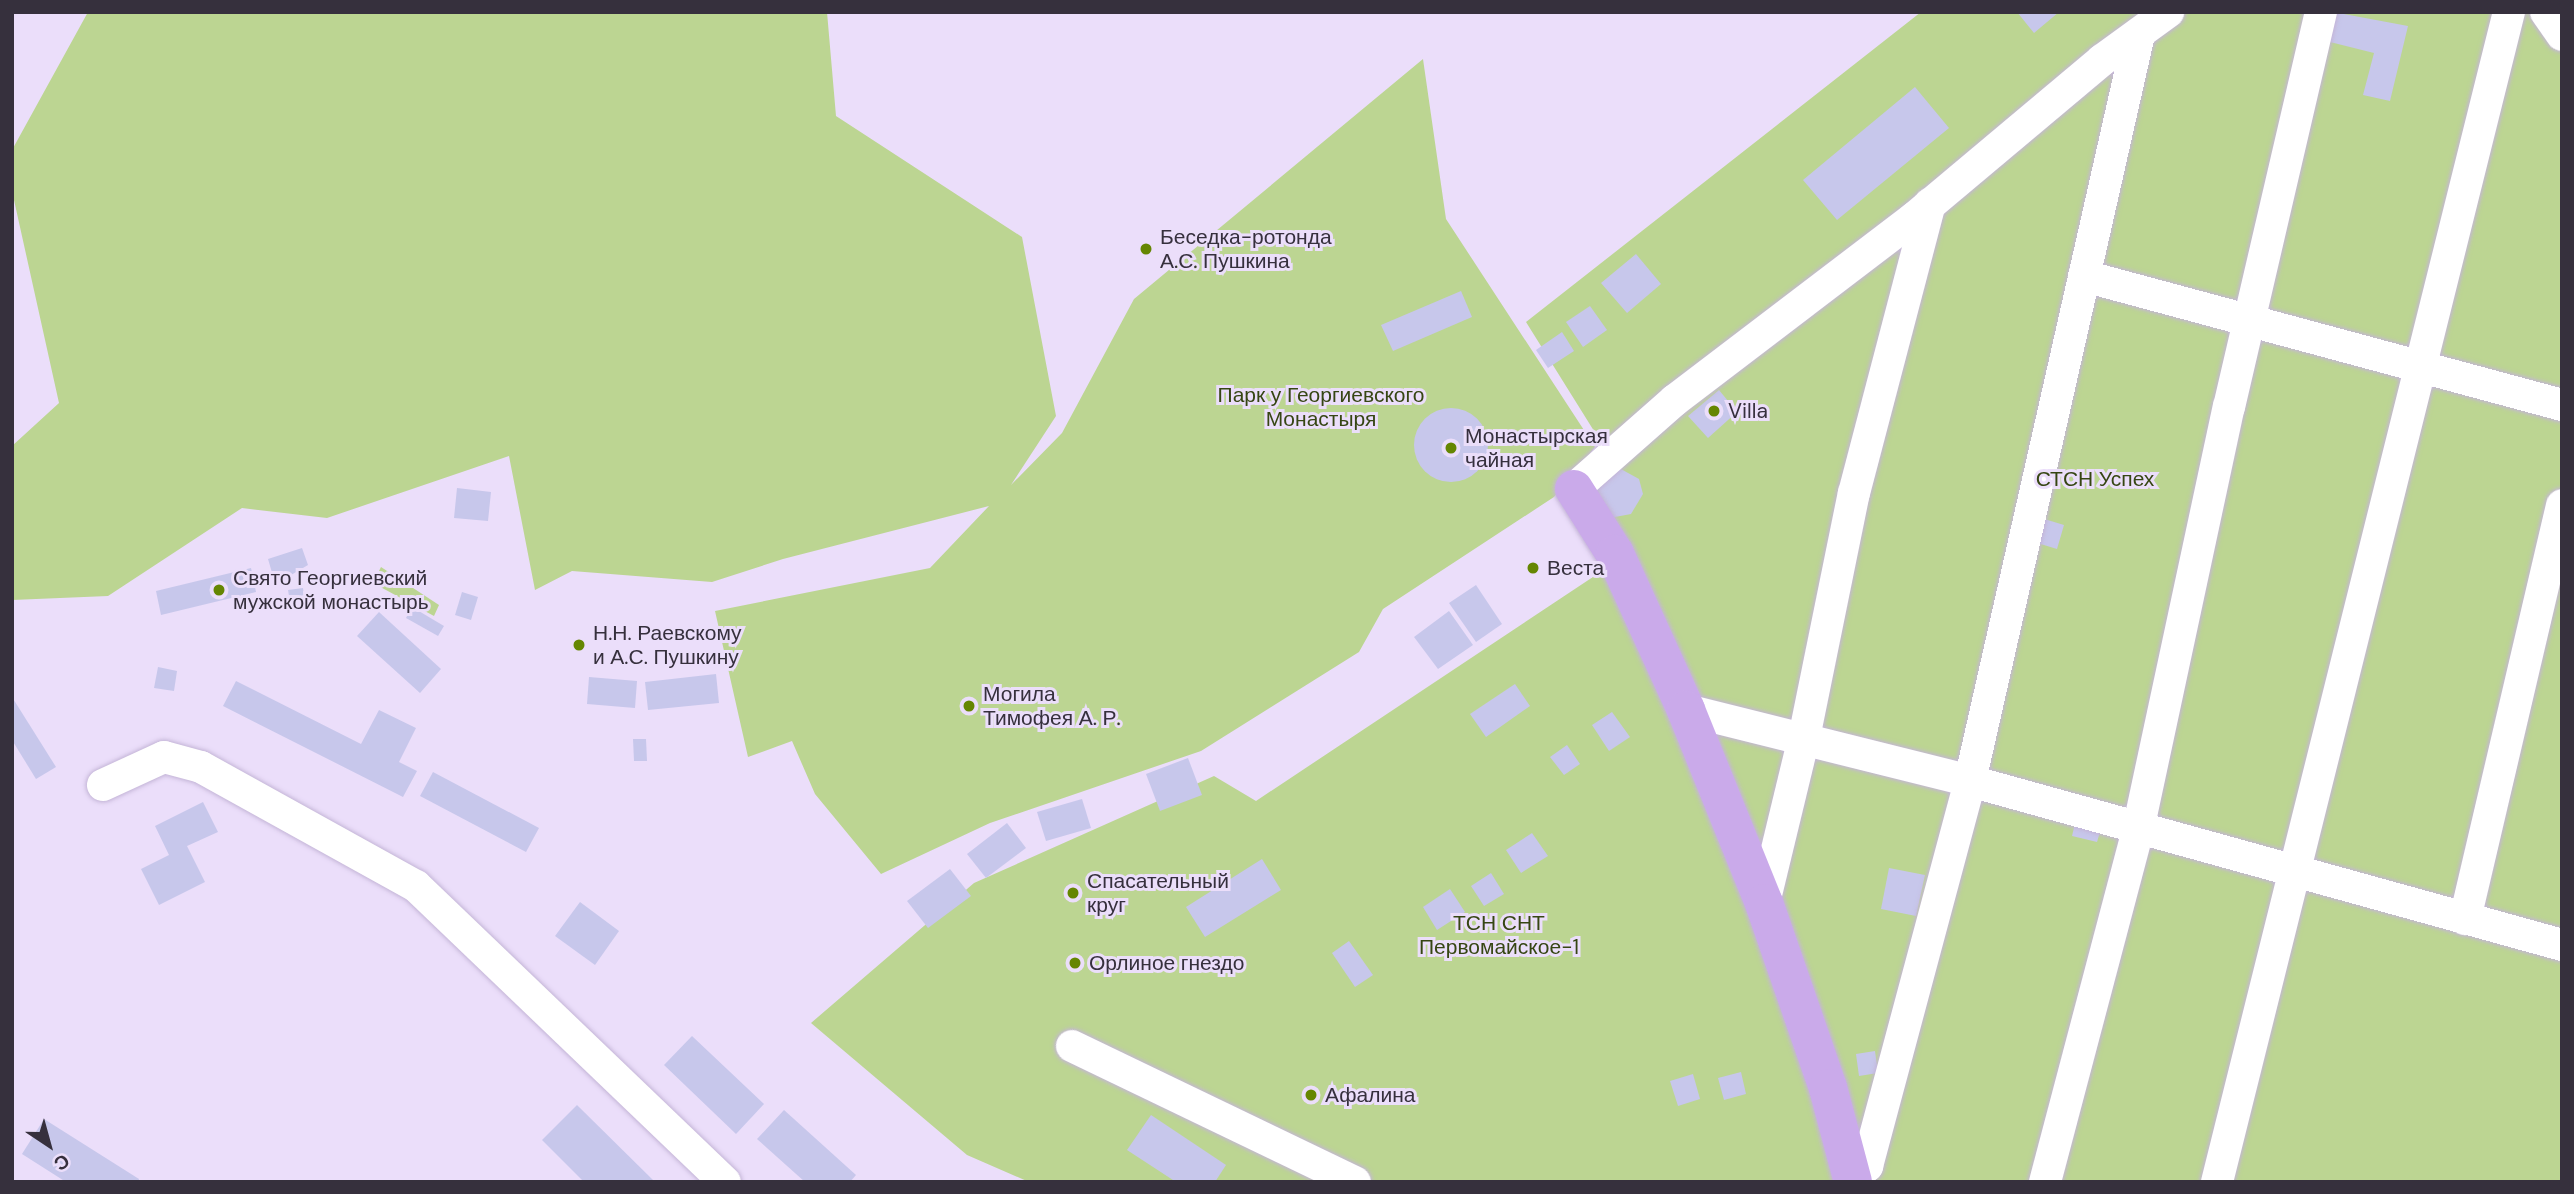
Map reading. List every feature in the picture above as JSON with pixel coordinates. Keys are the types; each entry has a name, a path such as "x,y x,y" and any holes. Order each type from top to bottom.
{"main road":[{"path":"1574,489 1615,554 1686,710 1764,903 1828,1088 1853,1179"}],"street":[{"path":"1574,489 1675,400 1930,204 2168,12"},
{"path":"2045,1182 2138,830 2249,319 2321,12"},
{"path":"2217,1182 2509,12"},
{"path":"2546,12 2562,35"},
{"path":"1853,1179 1867,1167 1970,781 2138,34"},
{"path":"1764,903 1804,738 1854,493 1930,204"},
{"path":"2084,276 2562,405"},
{"path":"2465,919 2562,505"},
{"path":"1686,710 1970,781 2138,830 2562,945"},
{"path":"103,785 164,757 201,767 416,886 725,1182"},
{"path":"1072,1046 1355,1182"}],"green space":[{"name":"Парк у Георгиевского Монастыря","path":"88,12 827,12 836,116 1022,237 1056,416 1011,485 1062,433 1134,299 1423,59 1446,219 1595,447 1554,497 1383,609 1359,652 1201,751 990,823 881,874 815,794 792,741 748,757 715,611 930,568 989,506 783,559 712,582 572,571 535,590 509,456 327,518 242,508 108,596 12,600 12,446 59,403 12,191 12,150"},
{"name":"СТСН Успех","path":"1921,12 2562,12 2562,1182 1844,1182 1773,949 1582,491 1604,447 1526,322"},
{"name":"ТСН СНТ Первомайское-1","path":"1611,565 1683,712 1840,1182 1029,1182 967,1155 811,1023 974,883 1214,776 1256,801"},
{"path":"381,567 439,605 434,616 373,583"}],"building":[{"path":"2017,12 2059,12 2034,33"},
{"path":"2333,12 2408,26 2390,101 2363,95 2374,53 2326,41"},
{"path":"1915,87 1949,128 1837,220 1803,180"},
{"path":"1636,254 1661,284 1627,313 1601,283"},
{"path":"1461,291 1472,317 1393,351 1381,325"},
{"path":"1590,306 1607,330 1583,347 1566,322"},
{"path":"1562,332 1574,351 1548,368 1536,350"},
{"name":"Villa","path":"1719,390 1737,412 1708,438 1688,416"},
{"name":"Монастырская чайная","path":"1451,408 1472,414 1482,424 1488,445 1482,466 1472,476 1451,482 1430,476 1420,466 1414,445 1420,424 1430,414"},
{"path":"1619,468 1639,479 1643,494 1631,514 1615,517 1607,515 1594,487"},
{"path":"457,488 491,492 488,521 454,518"},
{"path":"2041,518 2064,525 2057,549 2034,542"},
{"path":"302,548 308,565 286,578 284,572 273,576 268,559"},
{"path":"251,568 256,592 161,615 156,591"},
{"path":"1476,585 1502,624 1476,642 1449,603"},
{"path":"303,588 305,605 291,607 288,590"},
{"path":"462,592 478,597 471,620 455,615"},
{"path":"412,607 444,626 438,636 406,618"},
{"path":"1449,611 1473,645 1438,669 1414,637"},
{"path":"379,612 441,669 420,693 357,636"},
{"path":"158,667 177,671 174,691 154,688"},
{"path":"716,674 719,703 648,710 645,682"},
{"path":"589,677 637,681 635,708 587,704"},
{"path":"236,681 361,744 379,710 416,728 399,762 417,771 403,797 223,706"},
{"path":"1515,684 1530,706 1486,737 1470,714"},
{"path":"12,697 56,767 36,779 12,740"},
{"path":"1612,712 1630,737 1609,751 1592,725"},
{"path":"633,739 646,739 647,761 634,761"},
{"path":"1567,745 1580,764 1564,775 1550,757"},
{"path":"1188,758 1202,795 1160,811 1146,774"},
{"path":"433,772 539,828 526,852 420,796"},
{"path":"1082,799 1091,828 1046,841 1037,812"},
{"path":"203,802 218,832 187,846 205,882 159,905 141,869 169,855 155,826"},
{"path":"2077,815 2103,822 2097,842 2072,836"},
{"path":"1007,823 1026,848 986,878 967,854"},
{"path":"1532,833 1548,856 1521,873 1506,850"},
{"path":"1262,859 1281,890 1205,937 1186,907"},
{"path":"1889,868 1925,875 1916,916 1881,909"},
{"path":"950,869 971,896 928,928 907,901"},
{"path":"1491,873 1504,894 1484,906 1471,886"},
{"path":"1450,889 1465,912 1437,930 1423,907"},
{"path":"580,902 619,931 595,965 555,936"},
{"path":"1349,941 1373,975 1355,987 1332,953"},
{"path":"692,1036 764,1104 736,1134 664,1065"},
{"path":"1875,1051 1878,1073 1859,1076 1856,1054"},
{"path":"1741,1072 1746,1094 1724,1100 1718,1078"},
{"path":"1693,1074 1700,1099 1678,1106 1670,1081"},
{"path":"577,1105 655,1182 584,1182 542,1140"},
{"path":"784,1110 856,1175 850,1182 805,1182 757,1139"},
{"path":"1151,1115 1226,1165 1215,1182 1176,1182 1127,1150"},
{"path":"44,1119 139,1179 138,1182 66,1182 22,1154"}],"place":[{"name":"Беседка-ротонда А.С. Пушкина","path":"1146,249"},
{"name":"Villa","path":"1714,411"},
{"name":"Монастырская чайная","path":"1451,448"},
{"name":"Веста","path":"1533,568"},
{"name":"Свято Георгиевский мужской монастырь","path":"219,590"},
{"name":"Н.Н. Раевскому и А.С. Пушкину","path":"579,645"},
{"name":"Могила Тимофея А. Р.","path":"969,706"},
{"name":"Спасательный круг","path":"1073,893"},
{"name":"Орлиное гнездо","path":"1075,963"},
{"name":"Афалина","path":"1311,1095"}]}
